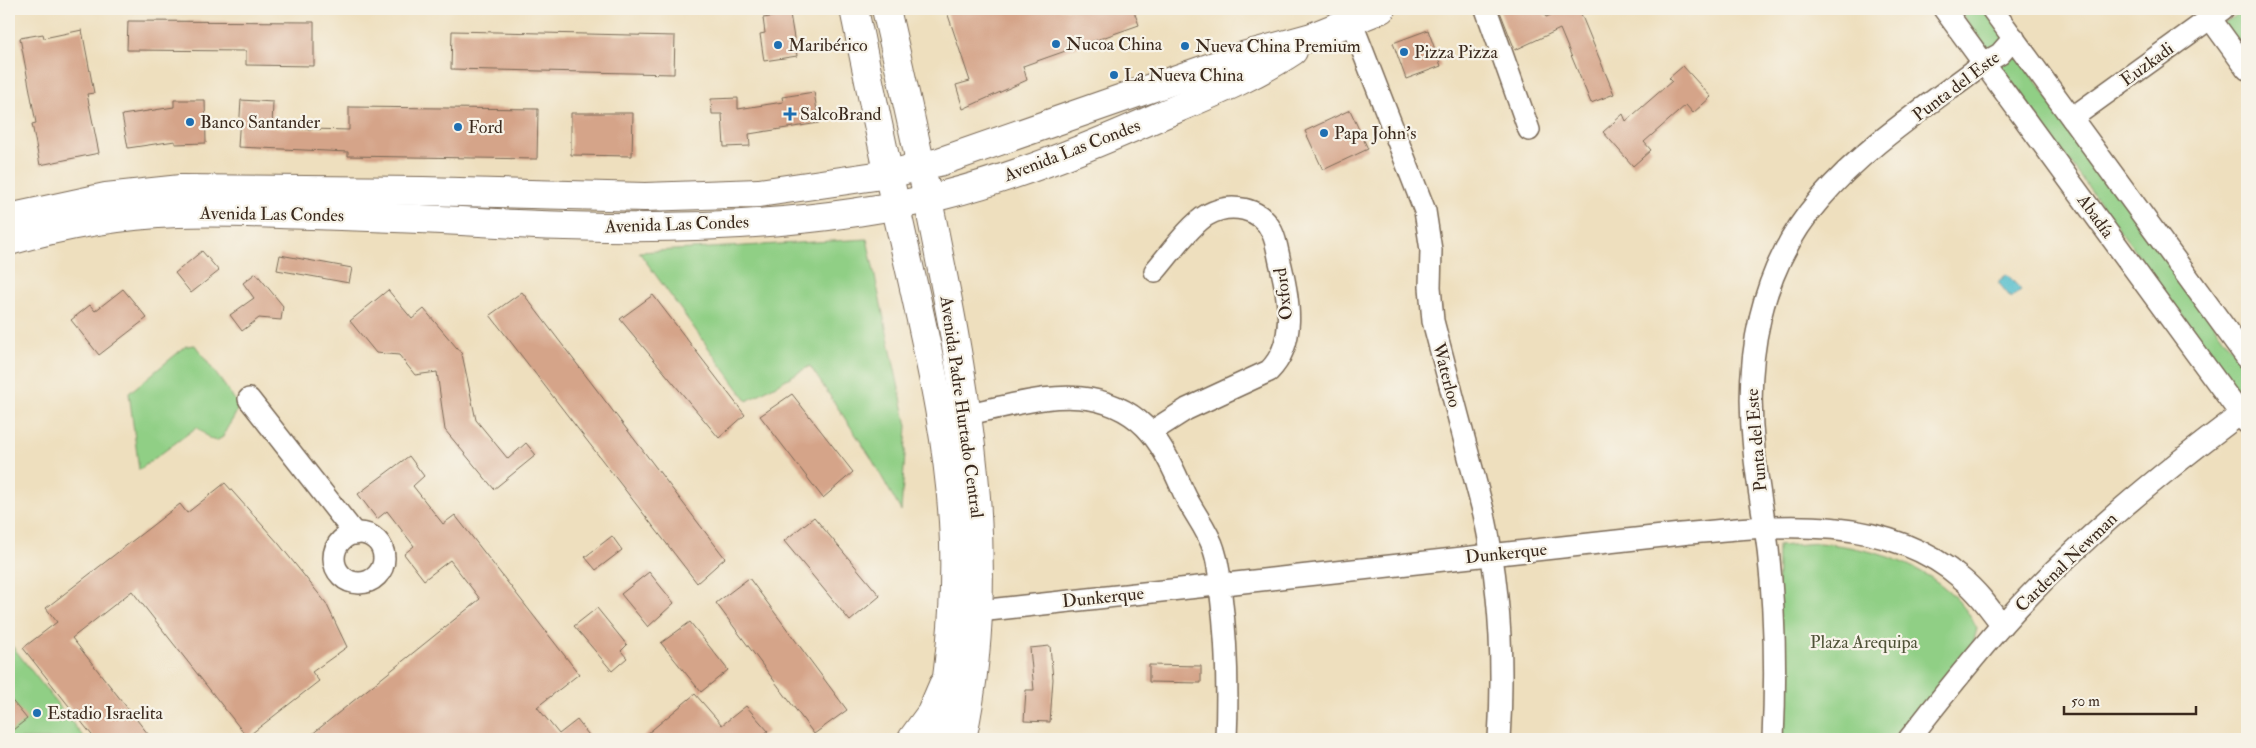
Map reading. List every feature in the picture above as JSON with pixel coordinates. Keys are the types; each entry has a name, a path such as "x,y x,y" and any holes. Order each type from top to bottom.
{"main road":[{"name":"Avenida Padre Hurtado Central","path":"854,9 928,350 948,469 954,544 954,580 947,672 938,739"},
{"name":"Avenida Padre Hurtado Central","path":"886,9 922,167 952,318 967,414 978,515 979,610 970,692 962,739"},
{"name":"Avenida Las Condes","path":"11,223 106,197 165,190 423,190 645,197 759,193 889,174 922,167 1243,56 1312,37 1381,9"},
{"name":"Avenida Las Condes","path":"11,223 114,218 182,212 420,218 560,226 667,226 796,218 870,210 928,198 1026,170 1122,133 1254,74 1278,61 1312,37"},
{"path":"912,739 930,713 947,672"}],"street":[{"path":"1486,9 1529,130"},
{"name":"Abadía","path":"1944,9 2245,415"},
{"path":"1992,9 2247,358"},
{"path":"2216,13 2247,69"},
{"name":"Euzkadi","path":"2072,118 2216,13"},
{"name":"Waterloo","path":"1351,21 1426,211 1431,250 1430,287 1433,321 1484,514 1492,554 1500,641 1499,739"},
{"name":"Punta del Este","path":"1773,739 1774,643 1766,527 1754,451 1751,384 1757,331 1768,284 1777,263 1801,223 1838,178 1860,158 1984,63 2000,54 2014,38"},
{"name":"Oxford","path":"1151,432 1187,409 1269,371 1276,364 1284,349 1288,315 1285,286 1275,238 1266,222 1247,210 1231,206 1204,216 1155,270"},
{"path":"967,414 1050,398 1075,397 1108,404 1124,411 1136,418 1151,432 1167,455 1186,497 1211,542 1220,584 1227,662 1226,739"},
{"path":"249,399 355,534"},
{"name":"Cardenal Newman","path":"1909,739 2002,625 2061,565 2125,505 2245,415"},
{"name":"Dunkerque","path":"979,610 1690,533 1766,527 1843,529 1871,535 1904,546 1942,565 1961,578 1971,587 2002,625"},
{"path":"355,534 366,534 374,539 383,553 384,562 380,571 367,582 337,581 335,550 340,542 355,534"}],"green space":[{"path":"1958,9 1983,9 2247,370 2247,404"},
{"path":"2247,9 2247,60 2221,25"},
{"path":"867,239 907,426 901,511 870,456 810,366 747,401 639,252"},
{"path":"195,345 238,404 236,413 223,437 216,441 210,439 197,427 139,470 129,393 186,346"},
{"name":"Plaza Arequipa","path":"1819,543 1865,550 1910,566 1931,578 1949,592 1965,609 1977,629 1973,644 1898,739 1776,739 1778,546"},
{"name":"Estadio Israelita","path":"9,642 85,739 9,739"}],"water":[{"path":"2007,274 2021,290 2011,298 1998,282"}],"building":[{"path":"946,9 1133,9 1139,25 1023,66 1027,80 963,109 956,85 970,81"},
{"path":"1499,9 1542,9 1546,17 1566,9 1579,9 1614,94 1591,103 1560,29 1515,50"},
{"name":"Maribérico","path":"790,14 797,56 764,61 760,34 765,33 763,18"},
{"path":"128,21 314,22 314,66 246,65 246,51 127,50"},
{"path":"82,30 94,93 87,94 99,153 40,165 32,124 36,123 20,38 43,34 44,38"},
{"path":"1428,30 1441,66 1406,79 1393,43"},
{"path":"452,31 675,36 674,74 451,69"},
{"path":"1683,66 1711,97 1693,113 1686,105 1644,142 1651,150 1633,166 1603,132 1623,114 1626,121 1672,81 1669,78"},
{"path":"814,92 819,123 749,134 750,146 724,147 722,114 712,114 711,99 738,98 738,109 783,102 782,97"},
{"path":"174,100 205,100 206,143 175,144 175,141 128,148 122,115 174,107"},
{"path":"241,100 273,102 272,128 349,130 349,107 538,109 537,159 348,156 348,152 238,147"},
{"path":"1350,110 1368,149 1323,170 1305,131"},
{"path":"571,113 633,113 632,156 571,155"},
{"path":"202,251 219,271 191,293 175,273"},
{"path":"280,255 352,268 349,283 277,270"},
{"path":"256,273 283,306 281,320 259,318 242,331 230,315 254,298 243,283"},
{"path":"123,289 147,318 99,355 71,320 90,305 95,311"},
{"path":"388,290 412,319 424,309 462,354 476,420 508,459 526,443 536,455 494,489 445,430 437,372 415,375 399,355 376,353 350,321"},
{"path":"522,292 725,558 697,583 490,315"},
{"path":"653,295 745,415 719,438 620,319"},
{"path":"792,394 853,472 823,498 760,416"},
{"path":"409,456 424,476 413,486 443,524 455,515 579,674 537,707 559,734 577,720 592,739 306,739 480,599 450,560 424,580 404,554 414,546 387,511 377,519 358,494"},
{"path":"225,483 279,544 326,603 347,647 312,672 319,681 247,737 132,591 72,638 152,739 95,739 23,648 57,622 46,608 180,504 187,513"},
{"path":"814,517 880,596 850,621 784,541"},
{"path":"612,536 622,550 596,570 585,557"},
{"path":"649,572 674,603 648,627 621,594"},
{"path":"749,578 847,710 814,734 716,603"},
{"path":"597,608 627,645 621,651 627,658 612,671 574,626"},
{"path":"690,622 728,670 701,692 661,643"},
{"path":"1050,646 1053,679 1050,722 1024,721 1026,690 1034,690 1030,648"},
{"path":"1149,665 1201,666 1201,683 1149,682"},
{"path":"695,694 722,725 746,706 768,731 758,739 641,739"},
{"path":"9,697 27,719 9,733"}],"place":[{"name":"Nucoa China","path":"1056,44"},
{"name":"Maribérico","path":"778,45"},
{"name":"Nueva China Premium","path":"1185,46"},
{"name":"Pizza Pizza","path":"1404,52"},
{"name":"La Nueva China","path":"1114,75"},
{"name":"SalcoBrand","path":"790,114"},
{"name":"Banco Santander","path":"190,122"},
{"name":"Ford","path":"458,127"},
{"name":"Papa John's","path":"1324,133"},
{"name":"Estadio Israelita","path":"37,713"}]}
